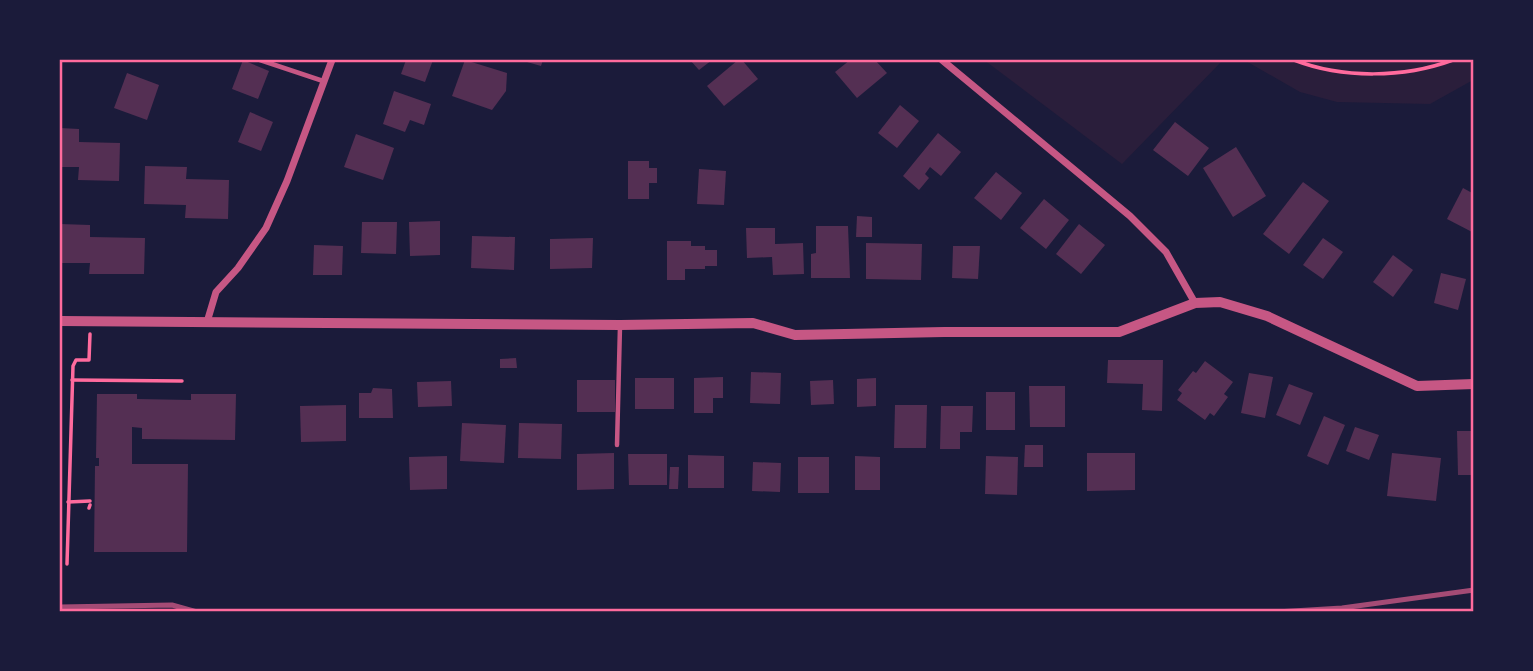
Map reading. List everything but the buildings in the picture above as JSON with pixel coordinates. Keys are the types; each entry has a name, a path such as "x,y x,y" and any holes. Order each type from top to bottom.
{"street":[{"path":"207,322 216,292 238,268 266,228 287,181 332,60"},
{"path":"942,60 1130,216 1166,252 1195,303"},
{"path":"60,321 620,325 753,323 795,335 1119,332 1195,303 1220,302 1267,316 1417,386 1474,384"}],"lane":[{"path":"260,60 324,82"},
{"path":"617,445 620,325"}],"path":[{"path":"1294,60 1316,69 1368,74 1431,68 1453,60"},
{"path":"66,564 73,366 76,360 89,360 90,331"},
{"path":"72,380 182,381"},
{"path":"68,502 90,505"}],"shaded area":[{"path":"984,60 1223,60 1122,164"},
{"path":"1244,60 1473,60 1473,80 1430,104 1337,102 1300,92"}],"railway":[{"path":"1276,612 1342,608 1474,590"},
{"path":"60,607 172,605 197,612"}]}
